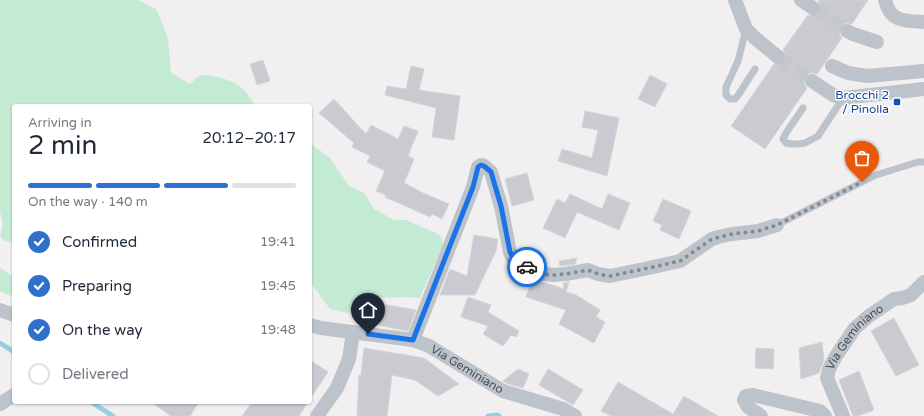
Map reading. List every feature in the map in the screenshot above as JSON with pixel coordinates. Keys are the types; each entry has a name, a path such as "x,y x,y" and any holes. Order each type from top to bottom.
{"street":[{"path":"735,0 746,29 778,57"},
{"path":"885,0 888,11 895,17 905,21 924,22"},
{"path":"847,31 877,42"},
{"path":"832,66 848,73 868,76 924,71"},
{"path":"812,81 834,95 843,98 924,89"},
{"path":"413,340 473,187 478,167 481,165 491,172 501,206 510,252 513,258 525,266 543,274 553,275 588,270 598,274 610,276 644,270 680,261 712,239 732,234 758,231 777,225"},
{"name":"Via Geminiano","path":"843,416 827,378 829,369 836,356 855,328 869,316 894,299 911,295 924,282"},
{"path":"0,310 12,314"},
{"name":"Via Geminiano","path":"312,326 413,340 429,346 503,391 563,410 575,416"},
{"path":"317,416 336,388 349,359 353,332"},
{"path":"761,416 748,407 744,400 746,396 753,395 820,411 825,416"},
{"path":"0,404 12,396"}],"lane":[{"path":"746,29 738,61 726,87 726,95 730,99 735,99 755,69"},
{"path":"803,108 783,139 786,143 805,143 818,136 843,98"},
{"path":"777,225 876,174 918,162 924,162"}],"green space":[{"path":"0,0 138,0 156,9 168,38 171,73 190,84 195,79 205,75 228,80 242,88 254,104 12,104 12,242 3,240 0,236 3,224 0,212"},
{"path":"312,144 330,158 349,186 364,193 374,209 394,220 406,220 438,234 442,238 443,244 420,298 371,298 348,313 330,309 312,285"},
{"path":"0,268 12,276 12,296 0,291"}],"building":[{"path":"818,0 868,0 852,24 842,24 839,32 842,38 817,74 809,73 805,76 804,81 807,88 765,149 731,126 774,64 781,65 785,62 786,54 783,50 808,15 816,16 820,13 821,8"},
{"path":"263,60 270,81 257,85 250,64"},
{"path":"411,66 424,69 419,90 460,96 454,140 432,137 436,108 385,95 387,86 406,89"},
{"path":"650,75 667,84 655,107 638,99"},
{"path":"334,99 366,134 371,125 398,139 404,126 418,131 408,156 414,159 404,183 449,204 442,219 432,214 430,217 385,197 386,195 376,191 385,171 367,162 370,156 352,147 354,143 319,113"},
{"path":"585,111 619,118 607,176 558,161 562,149 592,158 598,130 582,127"},
{"path":"527,173 534,200 512,206 505,179"},
{"path":"570,194 602,209 608,194 630,203 619,230 577,212 565,238 543,228 557,199 565,203"},
{"path":"663,199 691,211 679,239 660,230 662,225 653,221"},
{"path":"474,235 498,239 496,251 475,295 440,295 450,269 467,276"},
{"path":"577,258 575,264 560,266 559,261"},
{"path":"531,282 539,284 540,282 546,283 564,289 563,283 569,282 566,292 576,295 600,310 596,317 605,322 594,343 559,324 566,310 526,297"},
{"path":"468,297 491,305 488,312 519,331 516,337 511,335 503,346 483,334 488,326 461,317"},
{"path":"371,302 416,310 408,331 367,323"},
{"path":"894,318 919,365 896,376 871,331"},
{"path":"822,342 824,361 819,373 801,379 799,348"},
{"path":"364,348 424,358 459,384 438,396 415,380 392,375 387,416 357,416 359,375 361,375"},
{"path":"756,348 774,349 773,369 755,368"},
{"path":"312,361 328,372 312,396"},
{"path":"518,369 529,374 523,388 503,381"},
{"path":"548,369 583,390 573,405 539,385"},
{"path":"859,371 874,410 858,416 853,416 839,380"},
{"path":"618,382 673,414 684,396 718,416 611,416 601,411"},
{"path":"154,404 198,404 190,416 171,416"},
{"path":"251,404 307,404 299,416 242,416"}],"waterway":[{"path":"0,343 12,351"},
{"path":"94,404 113,416"},
{"path":"488,416 499,416"}],"tunnel":[{"path":"813,8 847,31"},
{"path":"778,57 812,81"}],"way so far":[{"path":"527,267 543,274 566,274 588,270 598,274 610,276 644,270 680,261 712,239 732,234 758,231 777,225 862,182"}],"place":[{"name":"Brocchi 2 / Pinolla","path":"897,102"}],"route":[{"path":"368,334 413,340 473,187 476,172 478,167 481,165 491,172 501,206 510,252 513,258 527,267"}]}
